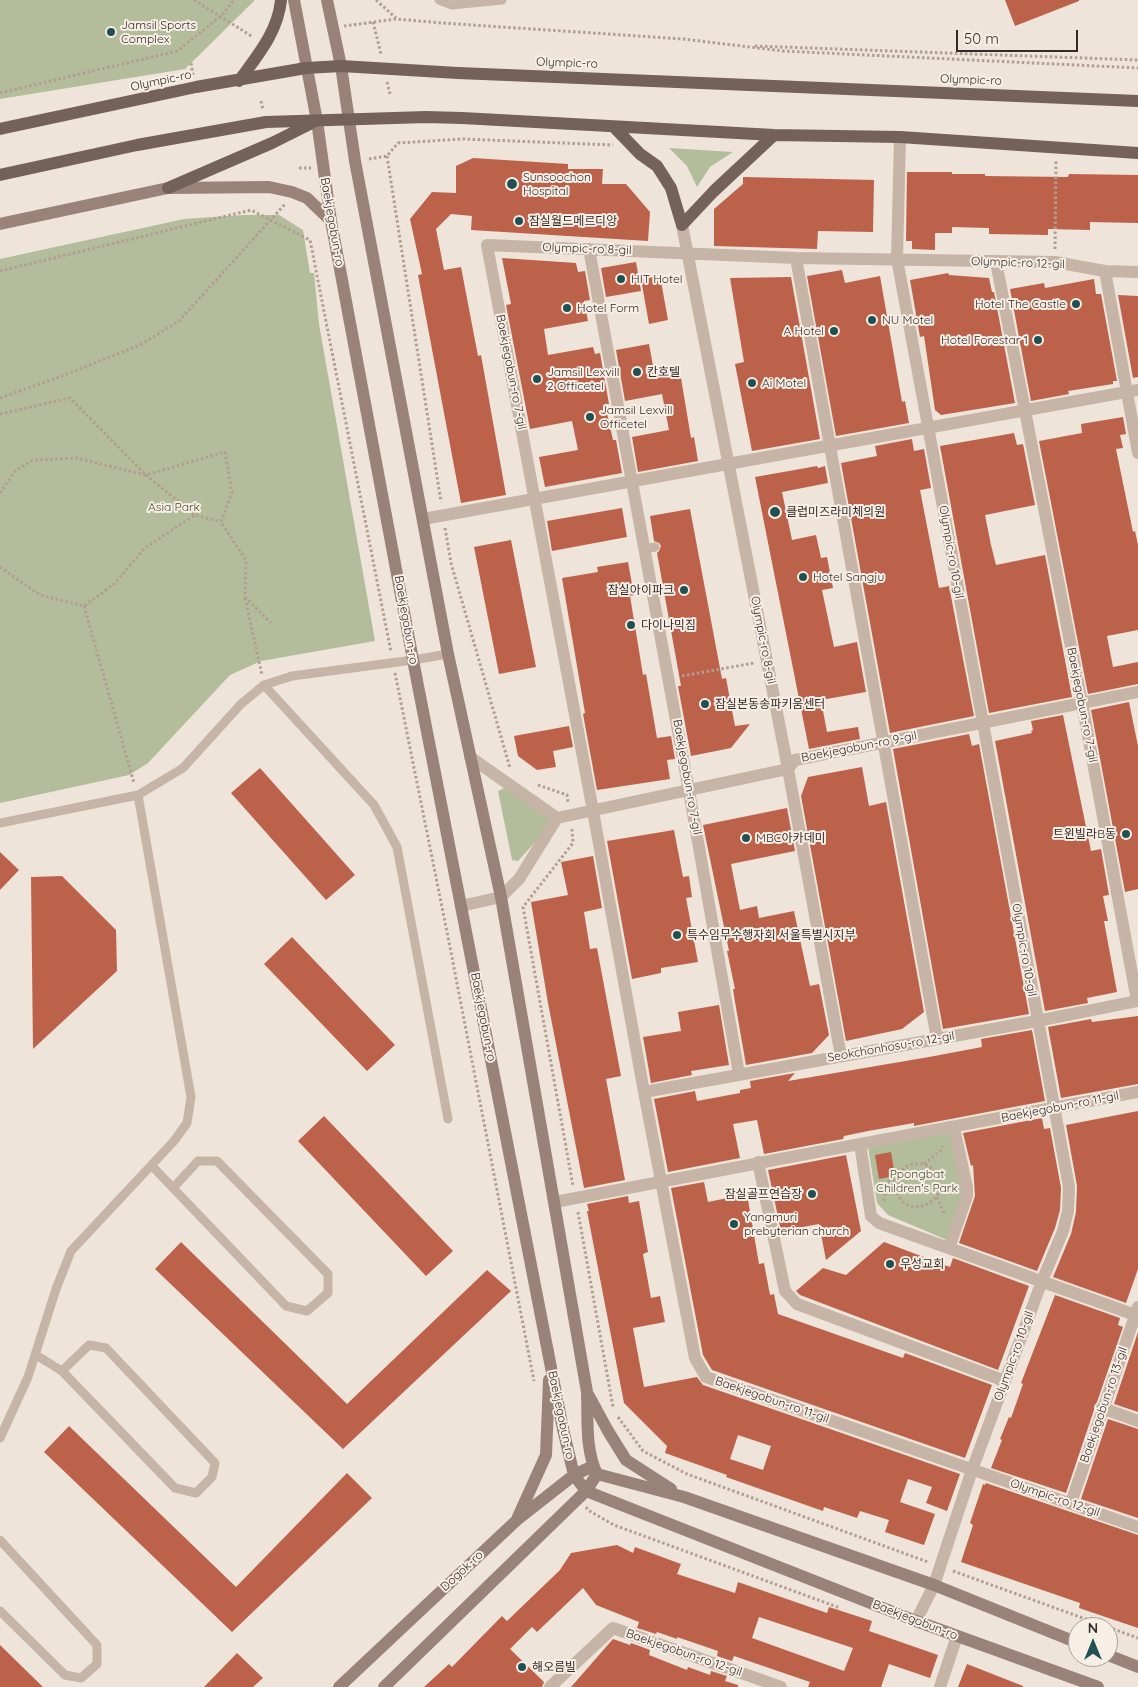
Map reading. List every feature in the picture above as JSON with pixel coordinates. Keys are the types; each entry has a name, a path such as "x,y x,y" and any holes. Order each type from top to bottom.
{"main road":[{"path":"239,81 266,44 276,25 281,0"},
{"name":"Baekjegobun-ro","path":"294,0 317,121 331,221 413,660 574,1476 583,1494 956,1636 1098,1687"},
{"name":"Baekjegobun-ro","path":"327,0 341,66 357,170 448,654 501,897 587,1392 590,1452 595,1470"},
{"name":"Olympic-ro","path":"0,130 196,87 306,68 341,66 458,73 1138,101"},
{"path":"0,175 137,145 266,122 426,117 774,135 900,137 1138,153"},
{"path":"168,188 272,143 317,121"},
{"path":"614,127 640,154 656,166 671,188 682,225"},
{"path":"682,225 714,191 774,135"},
{"path":"0,224 168,188 269,186 307,198 331,221"},
{"path":"518,1518 546,1455 549,1356"},
{"path":"587,1392 626,1460 684,1497"},
{"path":"384,1687 583,1494 595,1470 684,1497 934,1585 1068,1639"},
{"name":"Dogok-ro","path":"339,1687 518,1518 574,1476 595,1470"},
{"path":"1118,1659 1138,1667"}],"street":[{"name":"Olympic-ro 10-gil","path":"900,137 896,259 1069,1188 1068,1211 1062,1231 972,1470 934,1585 916,1621"},
{"name":"Olympic-ro 8-gil","path":"682,225 788,769 841,1056"},
{"name":"Olympic-ro 8-gil","path":"487,244 687,253"},
{"name":"Baekjegobun-ro 7-gil","path":"487,244 644,1092"},
{"name":"Baekjegobun-ro 7-gil","path":"589,249 632,481 650,548 668,643 669,679 739,1074"},
{"path":"687,253 796,258 896,259"},
{"path":"796,258 885,742 937,1039"},
{"name":"Olympic-ro 12-gil","path":"896,259 1055,262 1105,271 1138,272"},
{"name":"Baekjegobun-ro 7-gil","path":"996,262 1138,1001"},
{"path":"1105,271 1132,391 1138,453"},
{"path":"422,519 1132,391"},
{"name":"Baekjegobun-ro 9-gil","path":"557,818 788,769 795,760 1138,692"},
{"path":"461,906 501,897 519,879 557,818 470,757"},
{"name":"Seokchonhosu-ro 12-gil","path":"644,1092 1138,1001"},
{"name":"Baekjegobun-ro 11-gil","path":"644,1092 694,1358 706,1377 972,1470"},
{"name":"Baekjegobun-ro 11-gil","path":"555,1202 758,1162 954,1128 1138,1092"},
{"path":"949,1248 967,1196 967,1187 954,1128"},
{"path":"860,1144 871,1216 879,1223 1137,1313"},
{"path":"758,1162 784,1291 797,1304 1005,1381"},
{"name":"Baekjegobun-ro 13-gil","path":"1071,1503 1102,1408 1137,1313"},
{"path":"1102,1408 1138,1421"},
{"name":"Olympic-ro 12-gil","path":"972,1470 1138,1527"},
{"name":"Baekjegobun-ro 12-gil","path":"550,1687 613,1628 781,1687"},
{"path":"940,1687 956,1636"}],"lane":[{"path":"439,0 452,5 502,0"},
{"path":"0,823 138,795 183,768 241,704 264,685 292,676 448,654"},
{"path":"264,685 374,805 397,847 448,1119"},
{"path":"0,1438 28,1377 56,1289 71,1251 152,1166 187,1123 191,1097 138,795"},
{"path":"152,1166 286,1306 307,1311 328,1293 328,1274 217,1161 198,1161 174,1188"},
{"path":"36,1355 62,1371 175,1488 196,1493 212,1477 215,1463 106,1348 90,1345 62,1371"},
{"path":"0,1540 97,1645 97,1664 81,1678 65,1675 0,1611"}],"path":[{"path":"194,0 266,44"},
{"path":"0,93 177,51 221,16 234,0"},
{"path":"376,0 396,18"},
{"path":"354,24 396,18 442,23 683,39 784,51 1138,68"},
{"path":"731,45 1138,60"},
{"path":"1055,262 1056,148"},
{"path":"386,156 443,516"},
{"path":"0,398 140,345 179,322 287,202"},
{"path":"0,271 251,210 310,240 535,1386"},
{"path":"0,414 70,398 146,475 195,515 221,522 246,560 245,597 264,685"},
{"path":"0,493 15,470 33,460 76,458 146,475 226,452 232,492 221,522"},
{"path":"84,606 114,584 145,548 195,515"},
{"path":"0,567 40,595 84,606"},
{"path":"245,597 271,623"},
{"path":"84,606 138,795"},
{"path":"669,679 767,660"},
{"path":"924,1164 937,1174 940,1190 937,1198 927,1206 915,1208 904,1202 896,1192 896,1179 903,1170 912,1164 924,1164 941,1150 954,1128"},
{"path":"583,1494 588,1510 614,1525 848,1611"}],"green space":[{"name":"Jamsil Sports Complex","path":"0,0 255,0 185,69 0,99"},
{"path":"669,148 733,152 710,167 697,187 687,166"},
{"name":"Asia Park","path":"243,215 279,215 303,230 310,273 314,273 319,324 375,641 261,661 230,675 148,763 129,775 0,803 0,259 184,219"},
{"path":"504,788 549,817 551,825 518,861 512,860 498,791"},
{"name":"Ppongbat Children's Park","path":"950,1133 964,1193 947,1240 888,1215 877,1203 868,1147"}],"building":[{"path":"1005,0 1079,0 1079,1 1015,26"},
{"path":"473,158 568,164 568,169 603,169 602,184 626,184 650,212 648,241 471,230 472,216 451,214 436,229 444,270 461,267 478,356 481,355 506,495 461,503 418,275 422,274 410,219 432,192 456,193 456,166"},
{"path":"907,172 952,172 952,174 985,174 985,176 1068,177 1069,174 1138,175 1138,223 1090,222 1090,230 1048,229 1048,235 989,234 989,228 952,227 952,233 935,233 935,250 912,249 912,241 906,241"},
{"path":"743,177 874,180 873,232 818,231 817,249 714,246 714,209 743,184"},
{"path":"502,258 576,263 578,272 585,271 590,300 584,301 588,321 544,329 548,355 593,347 595,354 600,353 609,404 605,404 613,440 616,440 622,473 545,487 539,457 578,450 572,421 530,429 506,305 511,304"},
{"name":"HIT Hotel","path":"636,262 641,291 606,297 601,268"},
{"path":"842,270 845,283 880,276 902,402 905,401 909,423 836,436 807,276"},
{"path":"948,273 949,275 989,278 992,292 994,292 1015,403 941,415 935,410 924,336 920,337 910,280"},
{"path":"660,276 668,320 649,324 641,279"},
{"path":"791,277 820,439 752,451 735,364 744,362 730,278"},
{"path":"1094,279 1096,294 1101,294 1117,381 1113,381 1113,384 1068,391 1069,394 1031,401 1010,289 1044,283 1045,288"},
{"path":"1118,295 1138,296 1138,377 1133,378"},
{"path":"649,344 654,371 679,366 691,438 694,437 698,461 638,472 632,437 669,430 662,394 625,401 616,350"},
{"path":"1123,417 1126,434 1120,435 1123,448 1116,449 1133,532 1135,531 1138,545 1138,630 1107,636 1113,667 1138,662 1138,684 1088,694 1039,441 1082,433 1081,424"},
{"path":"1014,433 1017,445 1023,444 1035,505 985,515 991,545 996,565 1045,555 1072,697 989,713 940,446"},
{"path":"912,439 914,451 924,449 931,488 920,490 939,588 949,586 974,716 890,733 841,463 877,456 875,446"},
{"path":"817,466 818,468 825,466 828,483 782,492 792,540 816,535 821,558 827,557 833,588 822,590 834,647 857,642 866,692 821,700 827,732 858,727 860,739 809,749 755,477"},
{"path":"622,508 627,537 552,551 547,521"},
{"path":"690,509 722,679 726,678 735,726 750,724 731,748 691,756 678,686 681,686 657,553 661,546 654,541 650,516"},
{"path":"511,540 536,667 499,674 474,547"},
{"path":"628,562 634,595 630,596 643,675 646,674 657,738 671,736 675,759 667,760 670,779 597,790 562,578 598,572 597,567"},
{"path":"1129,702 1138,746 1138,889 1125,892 1091,710"},
{"path":"1063,715 1091,851 1101,849 1109,895 1103,896 1108,921 1104,921 1117,992 1087,998 1088,1003 1045,1011 995,741 1032,733 1031,721"},
{"path":"569,726 573,747 553,751 556,767 537,770 518,756 514,736"},
{"path":"969,734 972,746 979,744 1029,1014 943,1029 893,749"},
{"path":"862,767 869,806 886,802 924,1012 902,1029 846,1041 801,796 808,777"},
{"path":"260,768 355,875 326,900 231,793"},
{"path":"787,808 795,851 731,864 740,910 757,906 759,918 794,911 810,986 819,984 829,1035 812,1053 746,1065 733,989 735,989 727,951 729,951 703,825"},
{"path":"674,830 683,877 689,876 692,897 686,898 698,962 661,968 661,973 632,979 607,841"},
{"path":"0,852 19,870 0,890"},
{"path":"593,856 602,908 584,912 590,949 597,948 621,1076 606,1079 625,1180 584,1188 548,1003 531,902 568,895 561,862"},
{"path":"62,876 116,930 117,971 33,1049 31,877"},
{"path":"292,937 395,1045 367,1071 264,964"},
{"path":"719,1005 729,1065 691,1071 692,1075 651,1083 643,1037 681,1031 678,1012"},
{"path":"1138,1016 1138,1084 1061,1098 1048,1027 1091,1019 1092,1022"},
{"path":"1032,1030 1045,1101 914,1126 914,1123 868,1131 844,1136 843,1139 764,1154 757,1120 733,1124 740,1158 668,1172 654,1099 695,1091 697,1101 740,1093 740,1090 751,1088 750,1081 795,1073 788,1081 929,1057 982,1047 981,1039"},
{"path":"1138,1111 1138,1269 1126,1303 1053,1277 1071,1234 1076,1212 1077,1186 1066,1125"},
{"path":"324,1116 453,1251 426,1276 298,1141"},
{"path":"1042,1118 1044,1129 1050,1128 1061,1188 1060,1210 1055,1228 1037,1271 959,1243 975,1196 973,1165 971,1166 963,1133"},
{"path":"891,1152 895,1176 879,1179 875,1155"},
{"name":"잠실골프연습장","path":"846,1155 861,1231 826,1260 819,1224 781,1231 768,1170"},
{"path":"704,1182 708,1202 747,1194 759,1264 764,1263 770,1295 774,1294 778,1314 903,1358 905,1353 992,1385 965,1458 712,1370 703,1355 671,1188"},
{"path":"628,1196 629,1203 639,1201 648,1252 643,1254 651,1298 660,1296 665,1322 633,1328 644,1387 697,1377 703,1385 960,1474 947,1511 926,1503 932,1487 908,1479 900,1502 935,1514 924,1545 885,1532 889,1520 860,1511 857,1518 824,1507 823,1511 726,1477 727,1475 665,1453 667,1446 624,1403 587,1204","holes":["738,1435 771,1446 763,1470 730,1459"]},
{"path":"181,1242 347,1404 487,1270 511,1291 343,1449 155,1269"},
{"path":"884,1242 950,1267 953,1258 1029,1286 998,1370 800,1295 796,1291 823,1268 846,1275"},
{"path":"1055,1295 1120,1318 1118,1325 1123,1327 1094,1406 1066,1493 991,1468 1002,1440 1000,1439 1009,1417 1011,1418 1023,1384 1021,1383"},
{"path":"1138,1332 1138,1412 1114,1404"},
{"path":"1108,1419 1138,1429 1138,1518 1081,1499"},
{"path":"69,1426 236,1587 347,1473 372,1498 232,1632 44,1452"},
{"path":"986,1483 1138,1535 1138,1628 1118,1621 1118,1617 1106,1617 1079,1608 1080,1603 961,1562 973,1525 970,1523 983,1484 985,1485"},
{"path":"617,1545 633,1553 635,1547 681,1564 677,1574 735,1593 738,1582 827,1613 829,1607 872,1621 869,1631 938,1655 930,1678 889,1664 881,1687 808,1687 810,1682 734,1656 732,1661 717,1656 718,1651 677,1637 677,1639 637,1628 639,1622 596,1605 583,1588 537,1632 532,1627 510,1649 544,1682 542,1687 424,1687 449,1664 452,1667 502,1616 507,1621 560,1570 571,1553","holes":["759,1617 853,1648 844,1671 752,1638"]},
{"path":"613,1639 650,1650 649,1655 687,1670 688,1667 710,1675 711,1671 727,1676 725,1681 738,1685 738,1687 571,1687"},
{"path":"0,1645 43,1687 0,1687"},
{"path":"237,1653 263,1678 253,1687 204,1687"},
{"path":"967,1664 1023,1686 1023,1687 958,1687"}],"place":[{"name":"Jamsil Sports Complex","path":"111,32"},
{"name":"Sunsoochon Hospital","path":"512,184"},
{"name":"잠실월드메르디앙","path":"519,221"},
{"name":"HIT Hotel","path":"621,279"},
{"name":"Hotel The Castle","path":"1076,304"},
{"name":"Hotel Form","path":"567,308"},
{"name":"NU Motel","path":"872,320"},
{"name":"A Hotel","path":"834,331"},
{"name":"Hotel Forestar 1","path":"1038,340"},
{"name":"칸호텔","path":"637,372"},
{"name":"Jamsil Lexvill 2 Officetel","path":"537,379"},
{"name":"Ai Motel","path":"752,383"},
{"name":"Jamsil Lexvill Officetel","path":"590,417"},
{"name":"클럽미즈라미체의원","path":"775,512"},
{"name":"Hotel Sangju","path":"803,577"},
{"name":"잠실아이파크","path":"684,590"},
{"name":"다이나믹짐","path":"631,625"},
{"name":"잠실본동송파키움센터","path":"705,704"},
{"name":"트윈빌라B동","path":"1126,834"},
{"name":"MBC아카데미","path":"746,838"},
{"name":"특수임무수행자회 서울특별시지부","path":"677,935"},
{"name":"잠실골프연습장","path":"812,1194"},
{"name":"Yangmuri prebyterian church","path":"734,1224"},
{"name":"우성교회","path":"890,1264"},
{"name":"해오름빌","path":"522,1667"}]}
